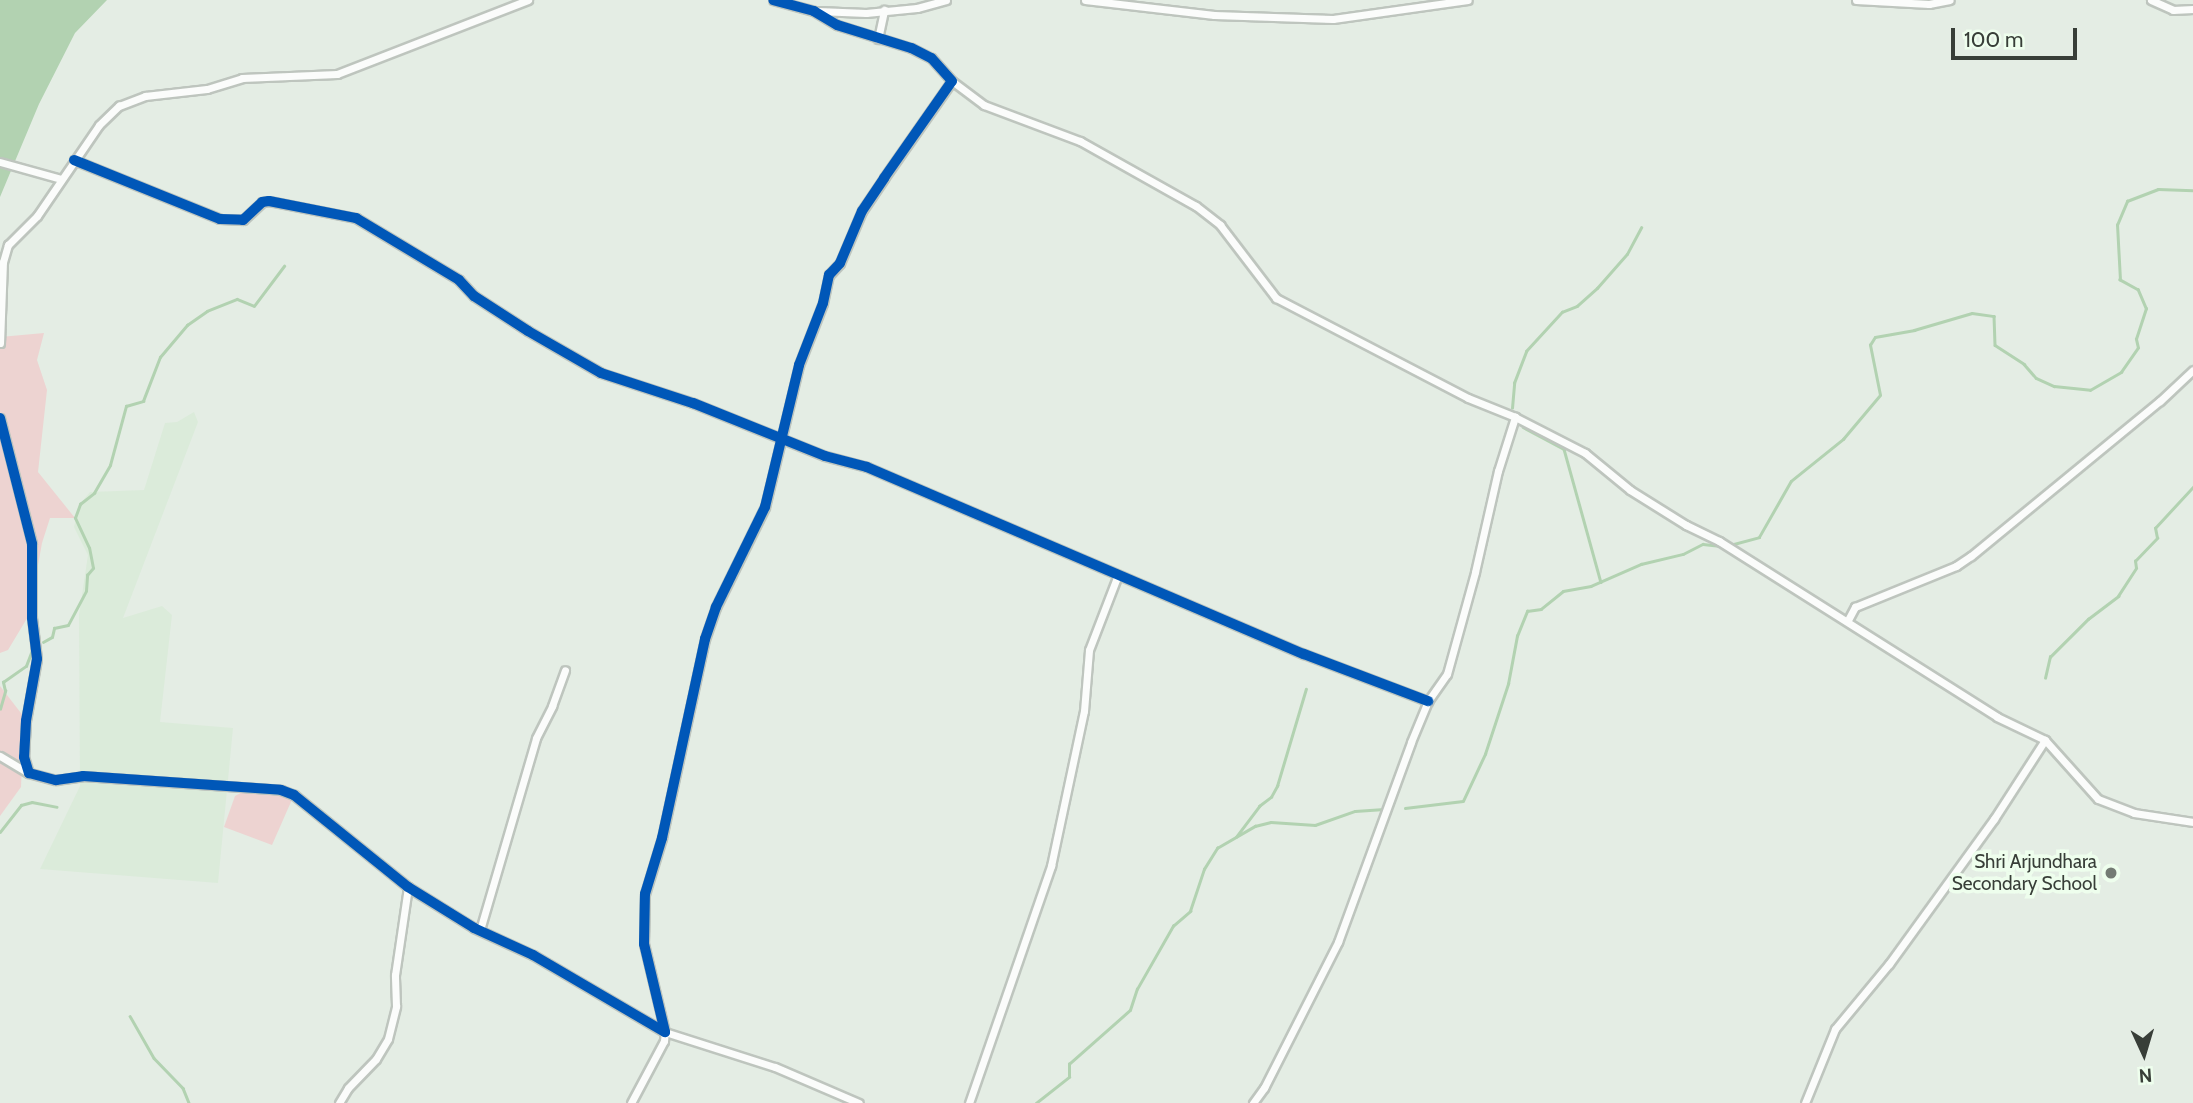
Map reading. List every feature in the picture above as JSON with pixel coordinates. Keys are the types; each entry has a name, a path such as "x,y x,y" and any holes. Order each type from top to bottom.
{"street":[{"path":"0,343 3,262 8,246 37,216 111,111 145,96 207,89 242,78 337,74 528,0"},
{"path":"773,0 814,11 866,13 917,8 946,0"},
{"path":"1085,0 1214,15 1333,19 1468,0"},
{"path":"1856,0 1929,4 1950,0"},
{"path":"2151,0 2173,10 2193,9"},
{"path":"878,39 884,10"},
{"path":"814,11 837,25 931,58 952,81 984,106 1080,141 1196,206 1220,225 1276,298 1468,398 1515,417 1584,453 1630,490 1685,525 1719,541 1848,620 1997,717 2045,740 2098,799 2134,813 2193,822"},
{"path":"631,1103 664,1041 665,1032 644,944 645,894 662,838 705,639 716,607 765,507 799,365 823,303 829,275 841,262 862,211 952,81"},
{"path":"74,160 201,212 233,222 243,220 262,202 269,201 356,218 459,280 474,296 528,331 601,373 693,403 781,440 867,467 1304,654 1428,701"},
{"path":"0,162 61,179"},
{"path":"0,240 8,246"},
{"path":"1848,620 1856,607 1956,566 1971,556 2160,401 2193,370"},
{"path":"1254,1103 1338,942 1428,701 1447,674 1498,471 1515,417"},
{"path":"0,418 32,544 32,618 37,659 26,721 24,757 29,773"},
{"path":"969,1103 1051,866 1084,710 1089,650 1118,575"},
{"path":"480,930 536,738 552,706 565,670"},
{"path":"1805,1103 1835,1029 1889,964 1994,819 2045,740"},
{"path":"0,756 29,773 56,780 83,776 281,790 294,795 408,887 480,930 533,955 665,1032 775,1067 859,1103"},
{"path":"339,1103 348,1088 376,1059 388,1039 396,1006 395,975 408,887"}],"shaded area":[{"path":"0,0 107,0 75,33 39,104 0,197"},
{"path":"44,333 37,360 47,390 38,472 75,518 50,518 42,543 29,615 8,650 0,653 0,337"},
{"path":"194,412 198,422 123,618 162,606 172,615 160,722 233,728 218,883 40,869 80,786 79,615 88,555 74,527 80,504 90,492 144,490 165,423 177,422"},
{"path":"0,686 24,717 21,787 0,816"},
{"path":"254,786 294,795 272,845 224,827 235,796"}],"waterway":[{"path":"1730,545 1759,537 1791,481 1843,439 1880,395 1870,345 1875,337 1914,330 1972,313 1994,316 1995,345 2024,364 2036,378 2054,386 2090,390 2121,372 2138,348 2136,339 2146,309 2138,290 2120,280 2117,225 2127,201 2158,189 2193,190"},
{"path":"1512,408 1514,383 1526,351 1562,312 1577,306 1597,288 1627,254 1641,228"},
{"path":"43,642 52,637 54,628 68,625 86,591 87,575 93,568 89,548 75,518 80,504 94,493 110,465 126,406 143,401 160,357 187,325 207,311 237,299 254,306 284,266"},
{"path":"1523,427 1564,449 1601,582"},
{"path":"2045,678 2050,657 2088,619 2118,596 2136,568 2135,561 2157,538 2155,528 2193,487"},
{"path":"1405,808 1463,801 1485,754 1508,684 1517,636 1527,611 1541,609 1563,591 1591,586 1641,564 1683,554 1703,544 1723,546"},
{"path":"0,709 5,691 3,682 26,666 33,648"},
{"path":"1236,837 1259,806 1271,797 1277,786 1306,689"},
{"path":"0,832 21,805 32,802 57,807"},
{"path":"1036,1103 1069,1077 1069,1064 1130,1010 1137,989 1173,926 1190,911 1204,869 1217,848 1255,826 1271,822 1315,825 1355,811 1384,809"},
{"path":"130,1016 154,1058 183,1088 189,1103"}],"cycle path":[{"path":"0,418 32,544 32,618 37,659 26,721 24,757 29,773 56,780 83,776 281,790 294,795 408,887 474,928 533,955 665,1032 644,944 645,894 662,838 705,639 716,607 765,507 799,365 823,303 829,275 840,263 862,211 952,81 931,58 911,48 837,25 814,11 773,0"},
{"path":"74,160 220,219 243,220 262,202 269,201 356,218 459,280 474,296 528,331 601,373 693,403 825,456 867,467 1304,654 1428,701"}],"place":[{"name":"Shri Arjundhara Secondary School","path":"2111,873"}]}
